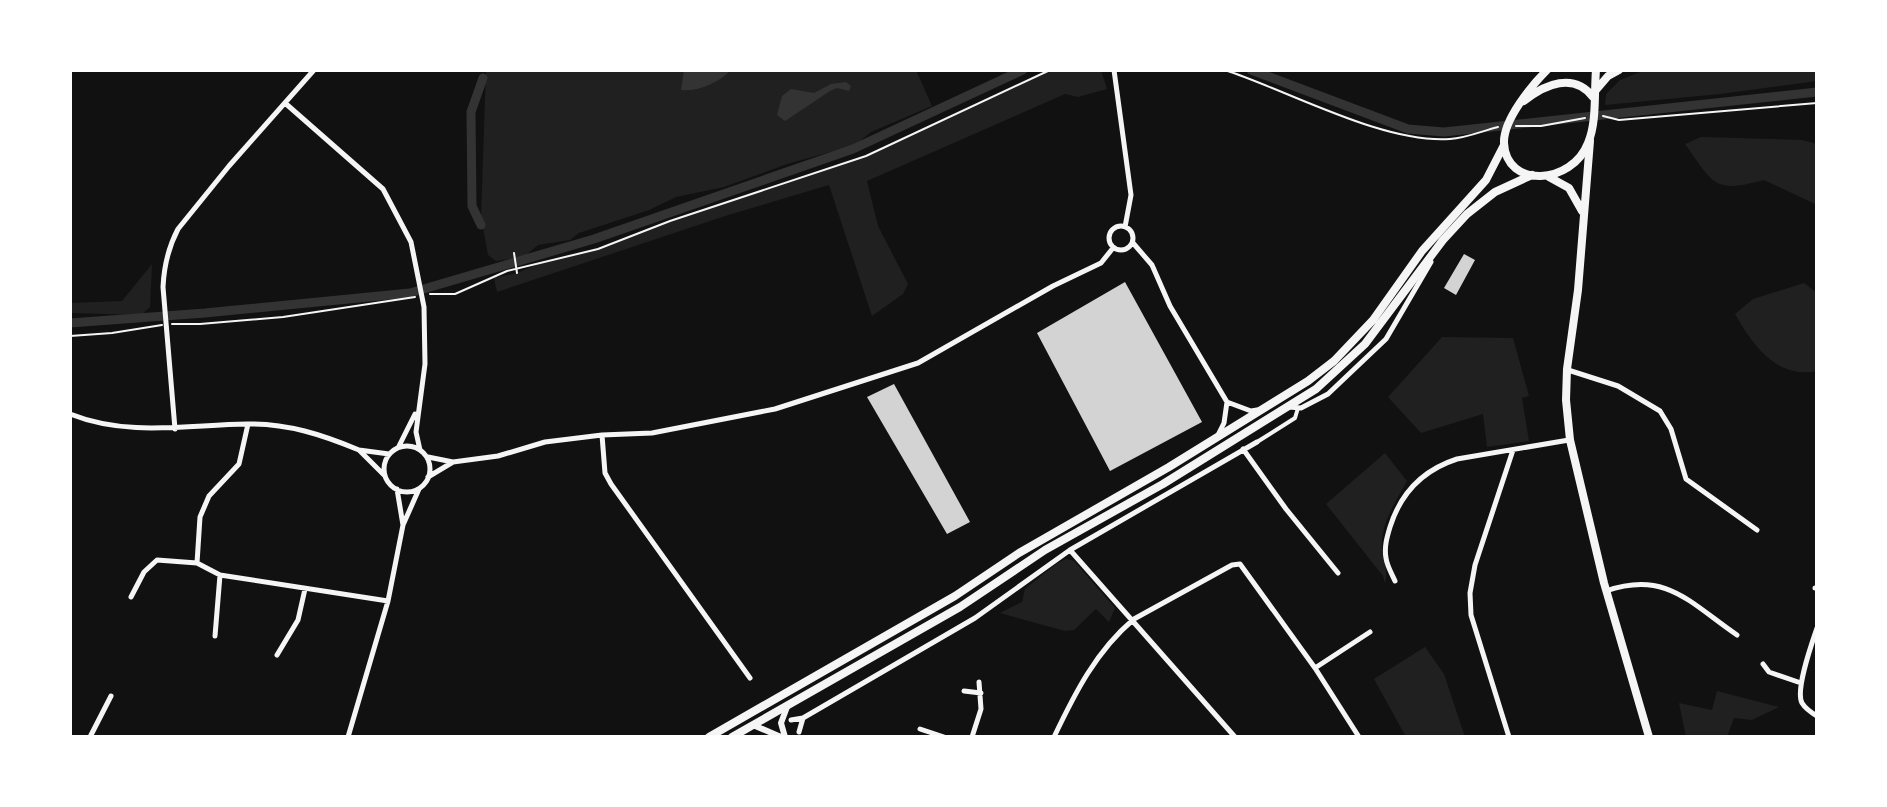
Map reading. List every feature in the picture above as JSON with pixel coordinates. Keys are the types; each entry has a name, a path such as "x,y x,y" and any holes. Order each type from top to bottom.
{"main road":[{"path":"1596,70 1567,369 1570,440 1606,591 1649,737"},
{"path":"1594,95 1608,76 1619,70"},
{"path":"709,737 955,596 1019,553 1216,439 1321,371 1357,339 1422,251 1480,188 1517,108 1547,71"},
{"path":"1517,108 1536,91 1560,83 1580,86 1594,95"},
{"path":"1549,177 1562,173 1577,162 1590,140"},
{"path":"1504,141 1514,164 1532,175 1549,177 1569,188 1584,215"},
{"path":"732,737 960,607 1045,550 1294,408 1365,344 1443,240 1467,214 1495,192 1532,175"}],"street":[{"path":"175,429 163,300 165,264 178,229 314,70"},
{"path":"1114,70 1131,195 1125,227"},
{"path":"285,103 383,189 411,242 424,307 425,364 416,432 420,450"},
{"path":"1113,248 1109,240 1111,232 1117,227 1125,227 1133,235 1133,243 1152,265 1170,306 1227,402 1251,411 1265,408"},
{"path":"1113,248 1124,250 1133,243"},
{"path":"427,457 453,462 498,456 545,442 652,433 775,409 918,363 1053,286 1101,263 1113,248"},
{"path":"1567,369 1618,386 1660,411 1671,429 1686,479 1757,530"},
{"path":"1216,439 1224,423 1227,402"},
{"path":"386,477 385,461 411,427 418,406"},
{"path":"791,720 803,718 975,618 1070,550 1295,418 1294,408"},
{"path":"70,414 90,422 118,427 175,429 248,424 288,427 323,435 359,450 389,454"},
{"path":"197,563 200,517 209,496 239,464 248,424"},
{"path":"602,435 605,473 611,484 750,678"},
{"path":"1395,581 1385,549 1394,513 1402,498 1425,474 1457,459 1570,440"},
{"path":"397,448 411,446 420,450 430,465 428,477"},
{"path":"1243,449 1338,573"},
{"path":"359,450 397,489 403,525"},
{"path":"1509,737 1475,629 1470,593 1475,565 1513,450"},
{"path":"348,737 388,601 403,525 428,477 453,462"},
{"path":"397,489 413,491 420,488"},
{"path":"1070,550 1235,737"},
{"path":"131,597 144,572 157,560 197,563 220,575 388,601"},
{"path":"1054,737 1086,673 1123,628 1232,565 1240,564 1315,668 1359,737"},
{"path":"215,636 220,575"},
{"path":"1606,591 1624,584 1656,584 1669,589 1737,635"},
{"path":"277,655 298,620 305,589"},
{"path":"1817,628 1801,683 1802,703 1817,716"},
{"path":"1315,668 1370,632"},
{"path":"1763,664 1769,672 1801,683"},
{"path":"972,737 981,709 979,682"},
{"path":"964,691 981,693"},
{"path":"90,737 111,696"},
{"path":"753,725 783,737 782,715 788,704"},
{"path":"799,732 803,718"},
{"path":"920,729 944,737"}],"path":[{"path":"70,336 180,323 283,317 433,294 455,294 507,271 598,249 670,221 866,156 1050,70"},
{"path":"514,253 517,273"}],"shaded area":[{"path":"486,70 916,70 932,106 871,132 855,145 787,164 724,187 676,197 649,210 579,233 570,240 538,245 524,257 496,261 488,255 481,217"},
{"path":"684,70 731,70 714,83 681,90"},
{"path":"1050,70 1101,70 1107,89 1078,97 1065,94 867,181 878,226 908,284 903,294 872,316 829,185 497,292 494,278 546,261 598,249 655,226 866,156"},
{"path":"1645,70 1817,70 1817,81 1605,105 1606,94 1620,80"},
{"path":"846,82 851,86 849,91 837,88 830,91 785,121 777,115 782,96 791,89 814,93 831,84"},
{"path":"1701,137 1802,140 1817,144 1817,205 1764,180 1734,186 1716,182 1685,144"},
{"path":"152,264 150,307 141,315 70,313 70,303 122,301"},
{"path":"1804,283 1817,293 1817,371 1802,372 1789,370 1767,357 1735,314 1753,299"},
{"path":"1442,337 1513,338 1529,396 1522,398 1529,441 1487,447 1483,414 1421,433 1388,397"},
{"path":"1385,453 1407,481 1390,512 1382,537 1385,583 1383,576 1326,504"},
{"path":"1066,559 1074,561 1115,608 1109,622 1096,609 1074,630 1065,631 1000,613 1022,602 1025,589"},
{"path":"1425,647 1444,674 1465,737 1406,737 1374,679"},
{"path":"1717,691 1779,707 1752,720 1734,718 1727,737 1686,737 1679,703 1712,710"}],"building":[{"path":"1464,254 1475,260 1456,295 1444,288"},
{"path":"1125,282 1202,422 1110,471 1037,333"},
{"path":"894,384 970,522 947,534 867,397"}],"waterway":[{"path":"70,323 410,293 594,239 853,149 1023,70"},
{"path":"1251,70 1408,129 1444,132 1817,92"},
{"path":"481,225 472,206 471,112 483,78"}]}
